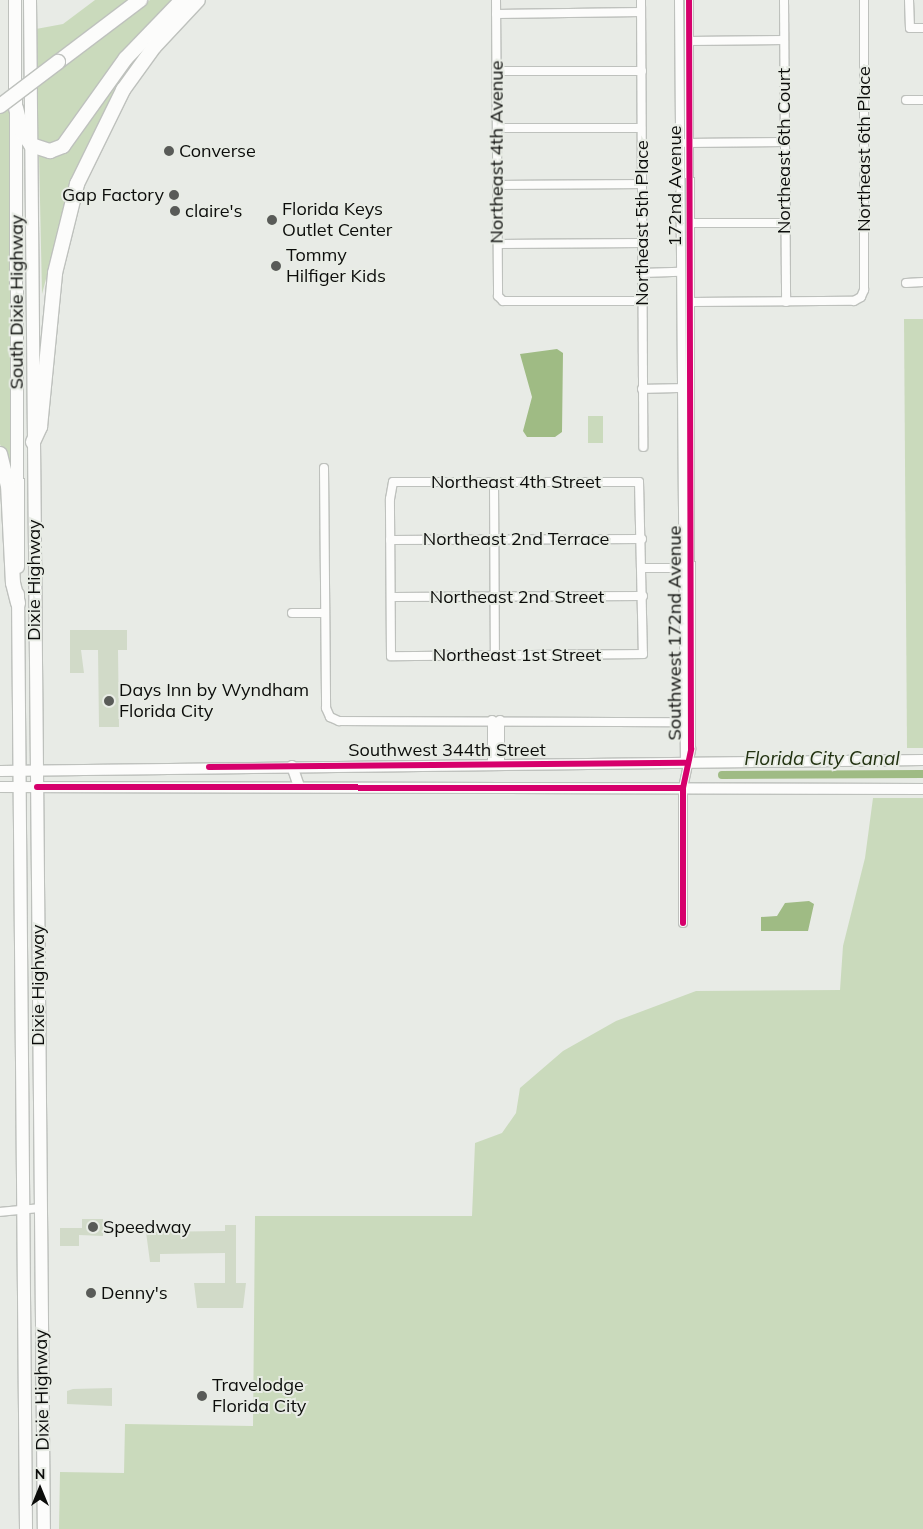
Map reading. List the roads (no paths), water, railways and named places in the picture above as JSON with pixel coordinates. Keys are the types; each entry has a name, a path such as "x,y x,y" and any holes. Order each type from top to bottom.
{"highway":[{"name":"South Dixie Highway","path":"15,0 18,603"},
{"name":"South Dixie Highway","path":"30,0 33,442"},
{"path":"0,106 140,0"},
{"path":"16,108 22,132 31,145 50,151 66,143 126,58 182,0"},
{"path":"33,442 40,427 55,273 80,178 123,90 154,47 198,0"},
{"name":"Dixie Highway","path":"33,442 44,1529"},
{"path":"0,454 8,485 12,583 18,603"},
{"name":"Dixie Highway","path":"18,603 18,787 26,1529"}],"main road":[{"name":"Southwest 344th Street","path":"0,771 292,766 923,760"},
{"path":"292,766 299,786"},
{"path":"299,786 303,766"},
{"name":"Southwest 344th Street","path":"0,787 299,786 923,790"}],"street":[{"name":"Northeast 4th Avenue","path":"496,0 498,296 503,301 642,301"},
{"name":"Northeast 5th Place","path":"641,0 640,243 642,273 643,447"},
{"name":"172nd Avenue","path":"679,0 680,372"},
{"name":"172nd Avenue","path":"689,0 690,371"},
{"name":"Northeast 6th Court","path":"784,0 786,302"},
{"name":"Northeast 6th Place","path":"786,302 854,301 861,297 864,0"},
{"path":"909,0 910,28 923,28"},
{"path":"496,14 641,12"},
{"path":"690,41 784,40"},
{"path":"496,71 642,71"},
{"path":"906,100 923,100"},
{"path":"497,128 641,128"},
{"path":"679,143 784,142"},
{"path":"497,185 641,184"},
{"path":"690,223 785,223"},
{"path":"498,244 640,243"},
{"path":"642,273 680,272"},
{"path":"906,283 923,282"},
{"path":"691,302 786,302"},
{"name":"Southwest 172nd Avenue","path":"683,923 682,788 685,763 682,722 690,371"},
{"name":"Southwest 172nd Avenue","path":"680,372 691,749 685,763"},
{"path":"642,389 690,386"},
{"path":"324,468 326,708 334,720 669,719 682,722"},
{"name":"Northeast 4th Street","path":"390,540 393,482 640,482 642,539"},
{"path":"494,482 495,655"},
{"path":"642,539 643,596"},
{"name":"Northeast 2nd Terrace","path":"390,540 642,539"},
{"path":"390,540 391,597"},
{"path":"643,568 686,568"},
{"name":"Northeast 2nd Street","path":"391,597 643,596"},
{"name":"Northeast 1st Street","path":"391,597 392,656 643,654 643,596"},
{"path":"292,613 325,613"},
{"path":"492,720 496,765"},
{"path":"496,765 500,720"},
{"path":"0,1212 24,1212 40,1208"},
{"path":"26,1415 42,1414"}],"waterway":[{"name":"Florida City Canal","path":"722,775 923,774"}],"place":[{"name":"Converse","path":"169,151"},
{"name":"Gap Factory","path":"174,195"},
{"name":"claire's","path":"175,211"},
{"name":"Florida Keys Outlet Center","path":"272,220"},
{"name":"Tommy Hilfiger Kids","path":"276,266"},
{"name":"Days Inn by Wyndham Florida City","path":"109,701"},
{"name":"Speedway","path":"93,1227"},
{"name":"Denny's","path":"91,1293"},
{"name":"Travelodge Florida City","path":"202,1396"}]}
